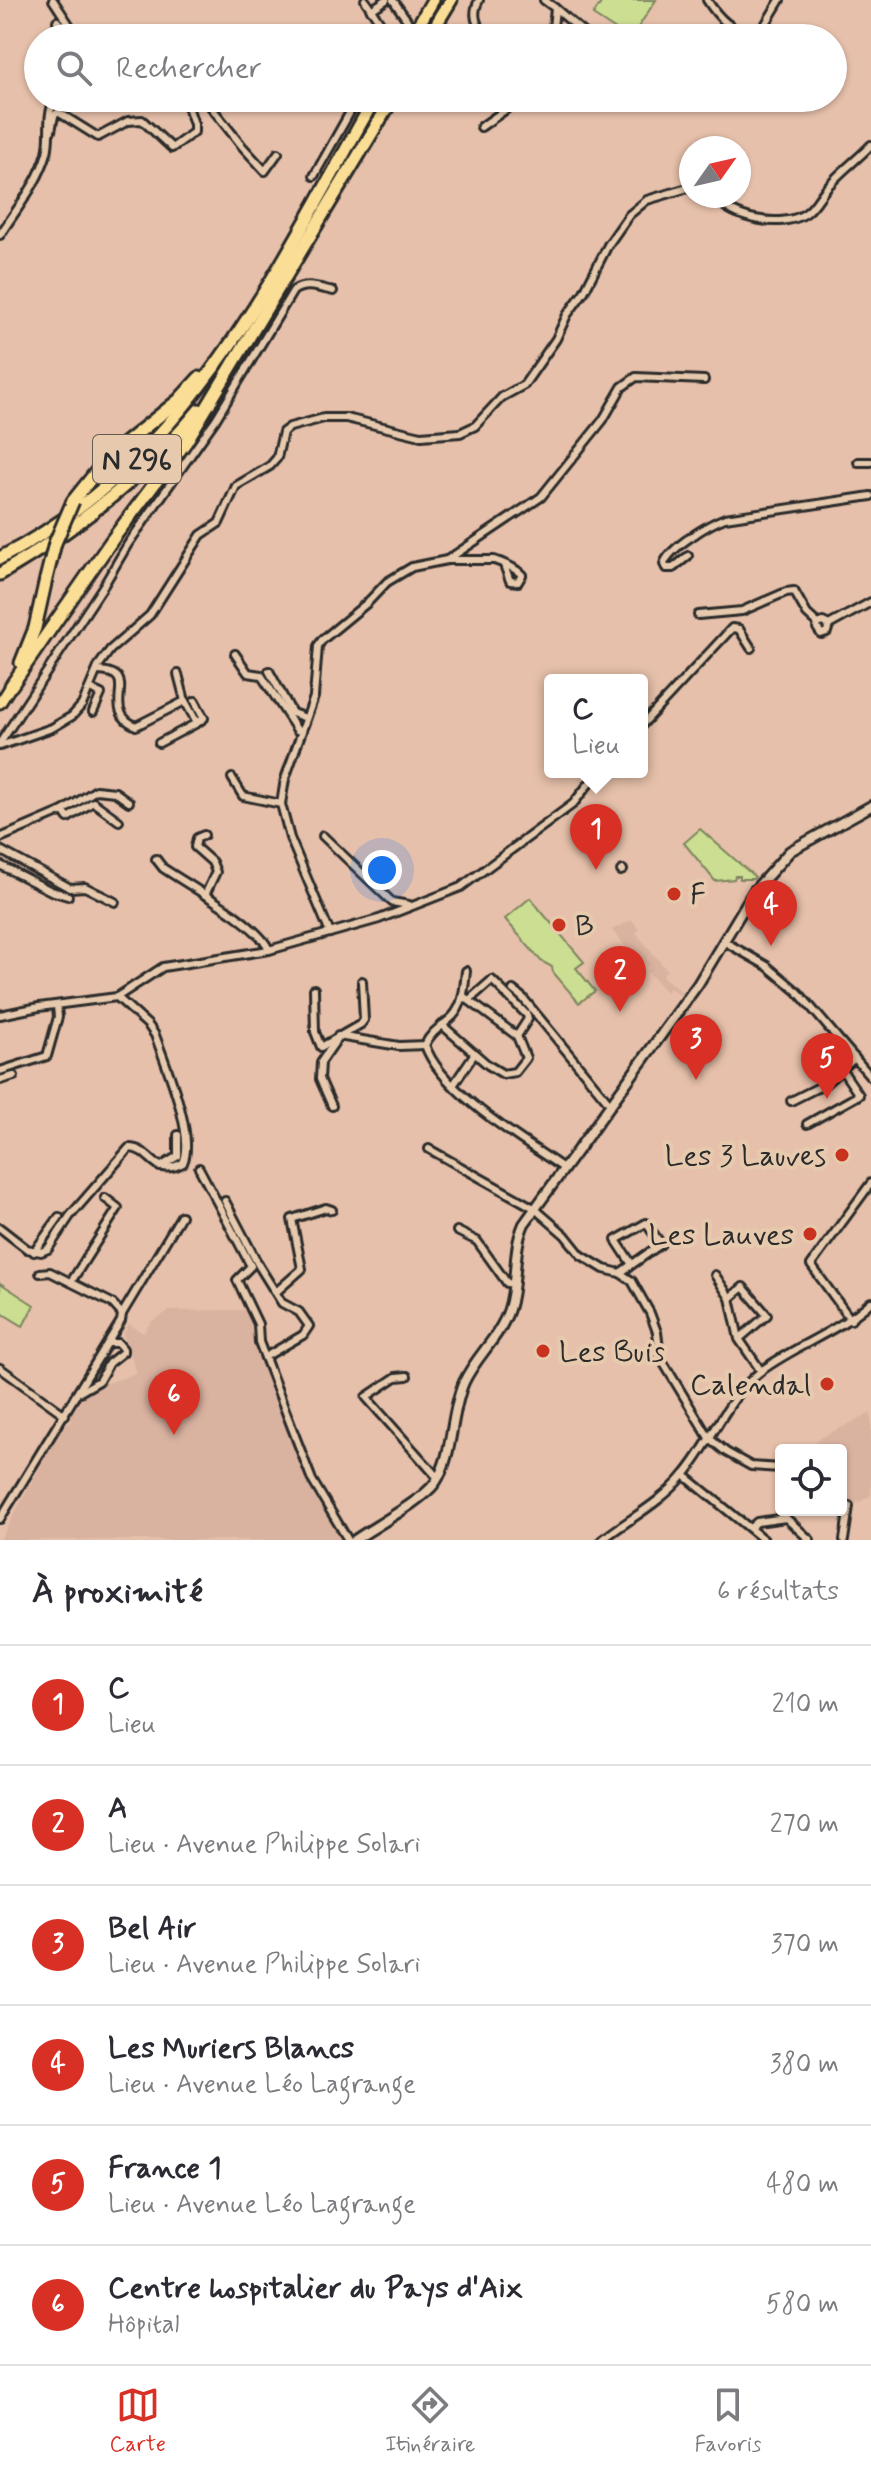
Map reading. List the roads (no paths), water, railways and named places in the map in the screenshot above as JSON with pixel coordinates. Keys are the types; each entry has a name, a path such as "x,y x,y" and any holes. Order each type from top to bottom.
{"highway":[{"path":"415,24 425,0"},
{"path":"418,24 433,0"},
{"path":"436,24 452,0"},
{"name":"N 296","path":"0,558 81,507 139,457 175,419 244,326 367,112"},
{"name":"N 296","path":"0,574 67,533 132,481 186,427 232,367 385,112"},
{"path":"11,686 35,628 55,543 73,501 109,456 179,400 244,326"},
{"path":"11,686 112,540 186,442 232,367"}],"main road":[{"path":"0,703 11,686"},
{"path":"355,1540 421,1496 438,1478 462,1386 504,1320 514,1284 517,1241 534,1208 698,984 750,897 783,857 806,840 871,806"}],"street":[{"path":"53,0 70,24"},
{"path":"365,0 381,24"},
{"path":"371,10 386,0"},
{"path":"393,0 407,20"},
{"path":"478,24 475,13 479,0"},
{"path":"544,0 574,24"},
{"path":"707,0 728,24"},
{"path":"766,24 780,0"},
{"path":"553,24 555,8"},
{"path":"57,21 60,24"},
{"path":"49,112 51,131"},
{"path":"0,235 36,182 54,116 58,112 98,137 128,121 142,120 172,148 194,132 190,112"},
{"path":"215,112 265,171 278,153"},
{"path":"314,176 350,112"},
{"path":"481,127 502,112"},
{"path":"725,208 744,217 793,219 807,212 830,183 871,145"},
{"path":"0,745 52,728 72,716 110,650 150,615 201,535 219,523 236,486 270,466 277,458 283,432 290,427 324,418 346,418 421,436 460,433 475,426 502,397 524,385 556,339 608,245 629,215 647,200 679,191"},
{"path":"0,745 135,533 216,419 293,291 310,285 333,291"},
{"path":"447,560 541,497 603,420 628,381 636,377 704,380"},
{"path":"858,462 871,462"},
{"path":"688,556 673,568 666,568 664,564 667,556 704,528 725,518 871,496"},
{"path":"330,933 290,838 281,804 285,779 314,697 316,653 322,640 402,572 447,560 494,560 504,565"},
{"path":"698,615 742,611 794,591 807,614 818,624 823,622 829,625 871,602"},
{"path":"648,719 732,628 739,629 751,648"},
{"path":"235,654 248,673 261,675 290,721 297,730 302,731"},
{"path":"97,671 110,671 117,676 121,686 118,709 121,716 136,726 185,701"},
{"path":"269,671 292,713 306,718"},
{"path":"178,674 185,701 197,723"},
{"path":"90,689 101,694 93,712"},
{"path":"159,743 204,718 195,701"},
{"path":"232,778 243,796 281,804"},
{"path":"0,1015 117,997 163,967 269,950 379,919 461,887 573,804 593,778"},
{"path":"0,838 63,811 96,790 104,788 115,792 129,802"},
{"path":"63,811 68,818 93,802 119,821"},
{"path":"204,835 197,838 195,847 212,862 216,872 205,895"},
{"path":"323,836 392,902 412,905"},
{"path":"0,850 70,888 85,887 115,902"},
{"path":"156,859 163,868 265,940 269,950"},
{"path":"0,865 51,891 68,896"},
{"path":"725,942 782,978 871,1077"},
{"path":"466,971 466,998"},
{"path":"425,1045 433,1032 454,1015 466,998 492,980 527,1015 528,1019 517,1036"},
{"path":"314,989 318,1044 321,1047 364,1020 362,981"},
{"path":"513,990 523,998 610,1104"},
{"path":"0,1228 34,1252 41,1252 48,1249 70,1216 129,1148 136,1148 167,1169 178,1166 186,1157 183,1116 155,1035 117,997"},
{"path":"442,1025 503,1074 515,1072 526,1058 517,1036 466,998"},
{"path":"0,1071 47,1056 58,1017 57,1006"},
{"path":"338,1036 399,1046 425,1045"},
{"path":"332,1106 320,1079 321,1062 338,1036"},
{"path":"425,1045 438,1067 480,1112 563,1168"},
{"path":"454,1084 475,1053"},
{"path":"791,1101 825,1084 855,1058"},
{"path":"807,1124 859,1095 842,1070"},
{"path":"0,1080 14,1076"},
{"path":"160,1167 178,1156 178,1135"},
{"path":"429,1149 534,1208 565,1235 581,1255 632,1281 650,1313 657,1332 660,1357 709,1438 751,1466 775,1468"},
{"path":"199,1168 251,1266 237,1280 258,1324 259,1342 312,1480 348,1540"},
{"path":"851,1320 811,1265 871,1183"},
{"path":"71,1282 118,1208 105,1198"},
{"path":"225,1201 282,1303 299,1312 309,1326 303,1335 265,1357"},
{"path":"276,1292 302,1269 292,1219 326,1208 332,1210"},
{"path":"0,1519 65,1415 181,1216"},
{"path":"34,1252 59,1217"},
{"path":"620,1273 661,1244 646,1223 616,1240 631,1263"},
{"path":"457,1231 477,1241 507,1283 514,1284"},
{"path":"40,1273 50,1272 71,1282 112,1303 122,1314"},
{"path":"715,1275 730,1298 739,1339 761,1371"},
{"path":"730,1298 743,1287 767,1315 739,1339"},
{"path":"602,1540 667,1493 684,1475 735,1396 761,1371 851,1320 871,1302"},
{"path":"77,1394 99,1381 109,1363 120,1355 123,1349 117,1327"},
{"path":"108,1343 118,1343 123,1349"},
{"path":"0,1368 65,1415"},
{"path":"407,1376 396,1377 366,1397 438,1478"},
{"path":"684,1475 763,1540"},
{"path":"844,1540 849,1506"},
{"path":"750,1528 757,1522 786,1518 810,1540"}],"place":[{"name":"C","path":"596,870"},
{"name":"F","path":"674,894"},
{"name":"B","path":"559,925"},
{"name":"Les Muriers Blancs","path":"771,946"},
{"name":"A","path":"620,1012"},
{"name":"Bel Air","path":"696,1080"},
{"name":"France 1","path":"827,1099"},
{"name":"Les 3 Lauves","path":"842,1155"},
{"name":"Les Lauves","path":"810,1234"},
{"name":"Les Buis","path":"543,1351"},
{"name":"Calendal","path":"827,1384"},
{"name":"Centre hospitalier du Pays d'Aix","path":"174,1435"}]}
